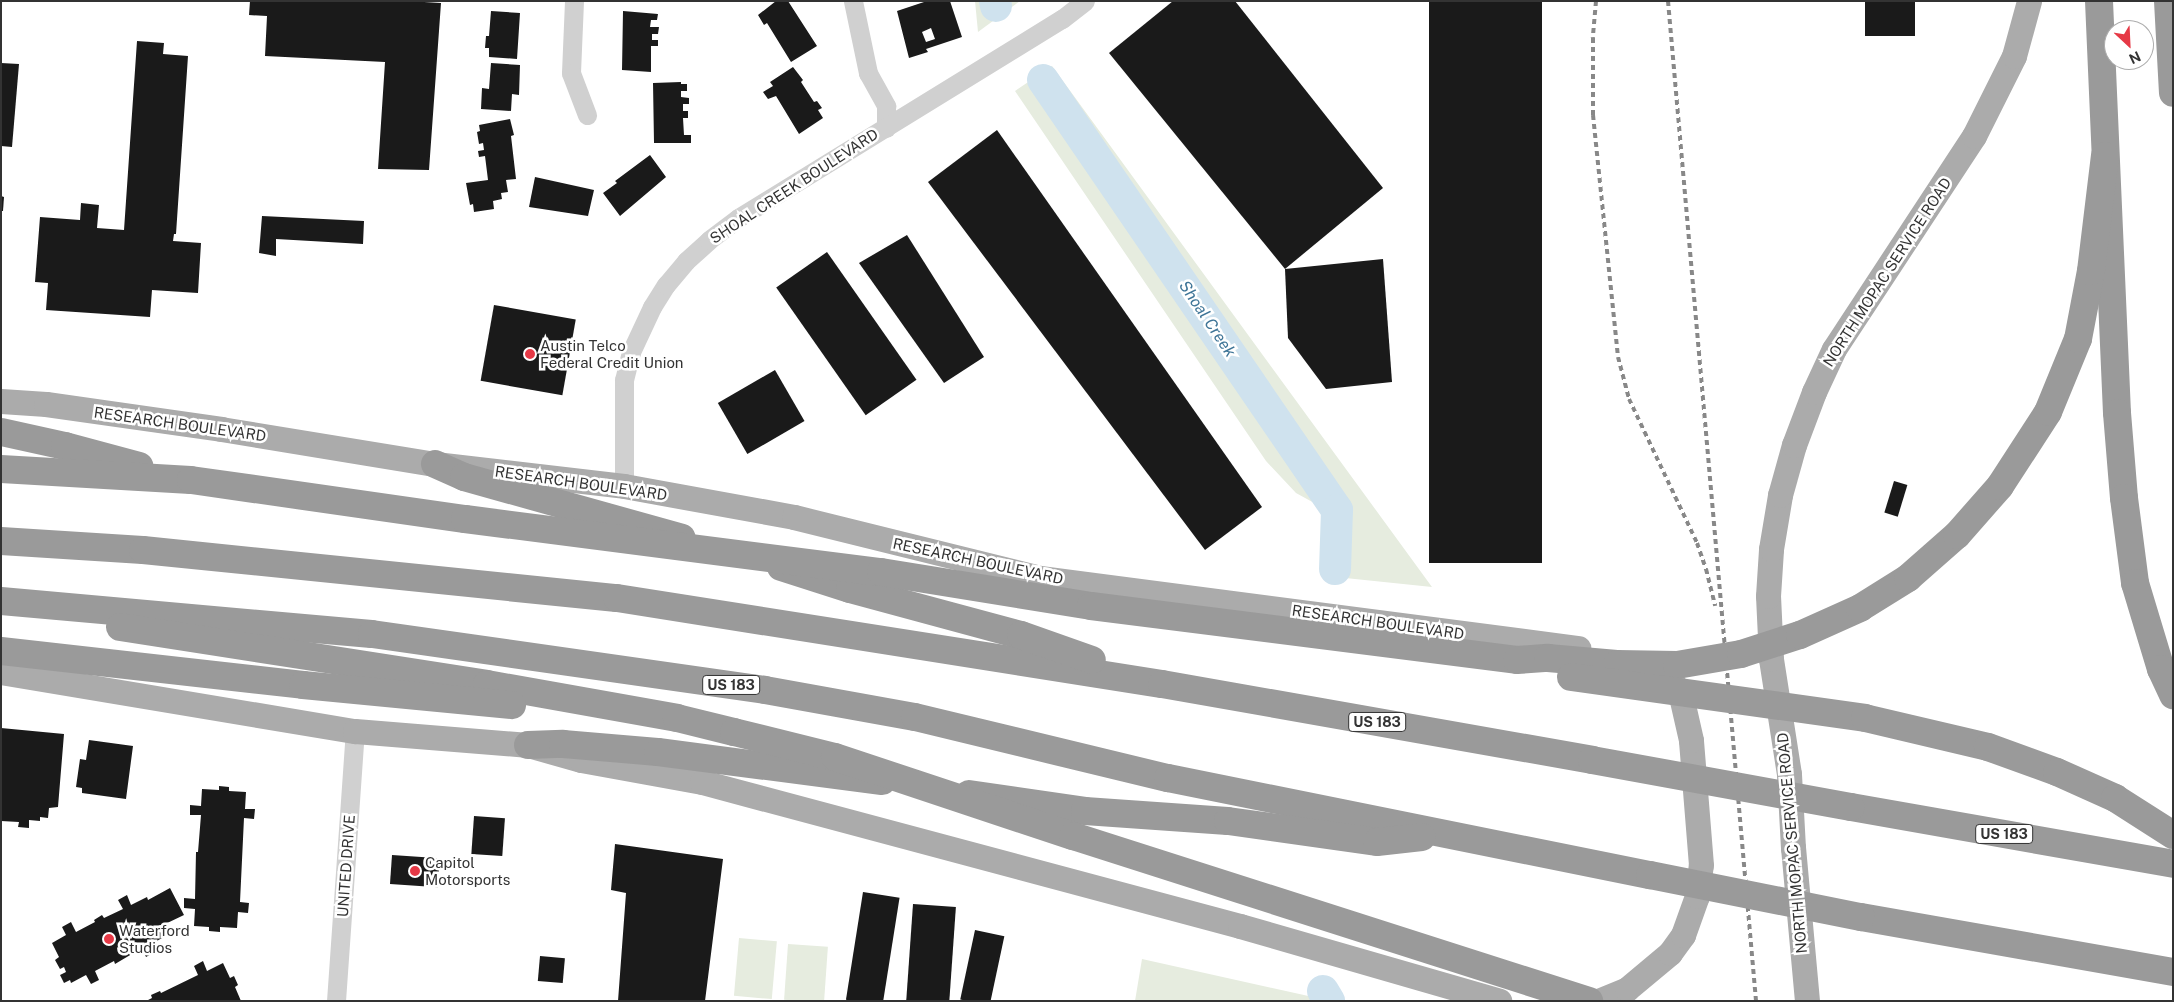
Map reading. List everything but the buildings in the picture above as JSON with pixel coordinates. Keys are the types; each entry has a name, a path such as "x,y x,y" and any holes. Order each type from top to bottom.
{"highway":[{"path":"2099,1 2117,413 2124,498 2136,583 2162,669 2173,695"},
{"path":"2168,1 2173,93"},
{"path":"1,469 192,480 465,519 881,572 1101,607 1516,660 1548,658 1617,664 1676,666 1741,654 1800,635 1860,608 1908,578 1957,535 2000,486 2048,412 2078,340 2091,271 2105,156"},
{"path":"1,432 65,446 192,480"},
{"path":"436,464 464,477 796,571 850,589 1021,635 1162,684"},
{"name":"US 183","path":"1,540 143,550 335,568 617,598 1162,684 2165,862"},
{"path":"1,603 50,615 249,648 487,684 677,718 835,757 1074,836 1589,1001"},
{"name":"US 183","path":"1,603 372,634 765,690 915,717 1168,778 1650,875 1861,917 2173,972"},
{"path":"1,651 313,686 498,703 734,732"},
{"path":"1516,660 1545,674 1865,718 1988,747 2057,772 2115,798 2173,835"},
{"path":"528,745 564,744 658,752 827,772 1085,811 1228,821 1377,842 1450,834"}],"main road":[{"name":"NORTH MOPAC SERVICE ROAD","path":"1807,1001 1793,848 1789,774 1771,659 1768,596 1772,549 1780,495 1794,445 1810,401 1834,349 1974,136 2014,56 2029,1"},
{"name":"RESEARCH BOULEVARD","path":"1,401 46,404 221,429 436,464 624,486 794,517 1040,578 1292,609 1476,636 1622,653 1662,668 1674,682 1681,696 1691,740 1701,865 1697,896 1683,935 1670,954 1627,989 1598,1001"},
{"path":"1,672 355,731 528,745 581,760 702,782 1240,926 1498,1001"}],"street":[{"path":"574,1 571,73 587,115"},
{"path":"853,1 868,73 886,106 886,128"},
{"name":"SHOAL CREEK BOULEVARD","path":"624,486 624,380 641,328 666,285 702,246 738,218 1062,19 1085,1"},
{"name":"UNITED DRIVE","path":"336,1001 355,731"}],"shaded area":[{"path":"975,1 1020,1 978,32"},
{"path":"1052,66 1432,587 1326,576 1332,528 1327,510 1296,493 1266,461 1015,91"},
{"path":"739,938 777,941 772,999 734,996"},
{"path":"788,944 828,947 824,1001 784,1000"},
{"path":"1142,959 1331,1001 1135,1001"}],"waterway":[{"name":"Shoal Creek","path":"995,1 996,6"},
{"name":"Shoal Creek","path":"1043,80 1337,510 1335,569"},
{"name":"Shoal Creek","path":"1323,991 1329,1001"}],"railway":[{"path":"1596,1 1593,38 1593,115 1618,357 1629,399 1697,543 1706,569 1715,606"},
{"path":"1668,1 1756,1001"}],"place":[{"name":"Austin Telco Federal Credit Union","path":"530,354"},
{"name":"Capitol Motorsports","path":"415,871"},
{"name":"Waterford Studios","path":"109,939"}]}
